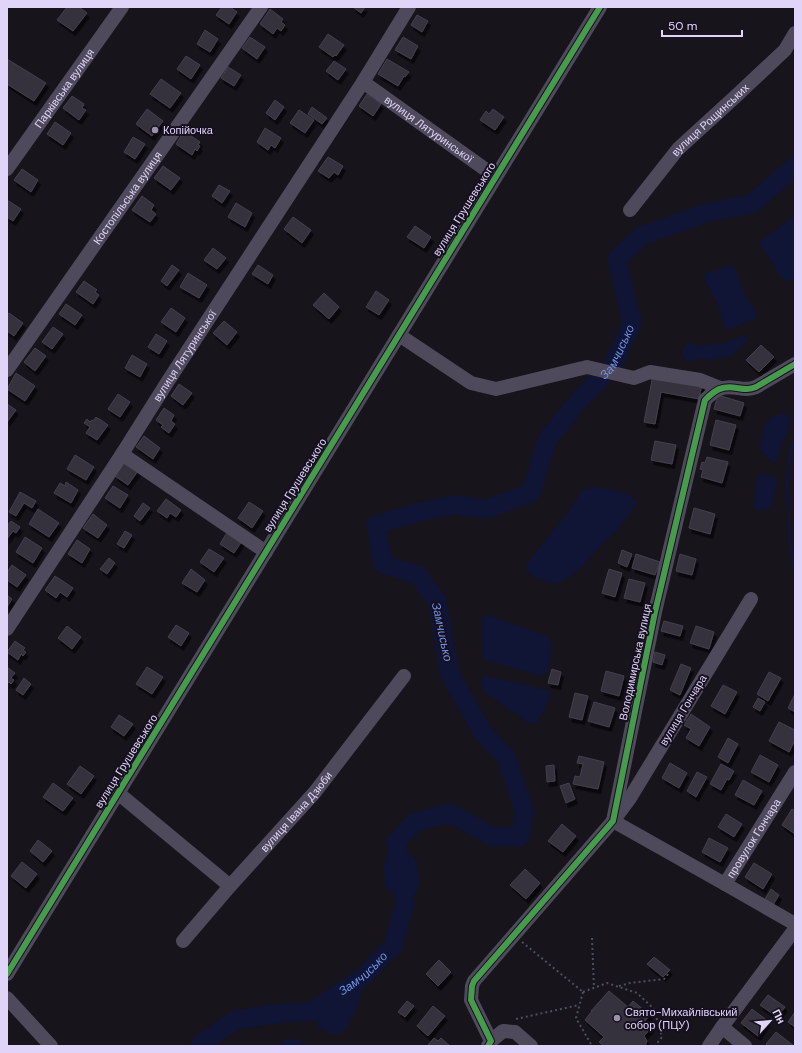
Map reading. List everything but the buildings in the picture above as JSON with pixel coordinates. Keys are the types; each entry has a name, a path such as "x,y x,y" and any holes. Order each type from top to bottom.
{"street":[{"name":"Парківська вулиця","path":"7,169 122,7"},
{"name":"Костопільська вулиця","path":"7,370 261,7"},
{"name":"вулиця Грушевського","path":"7,974 600,7"},
{"name":"вулиця Лятуринської","path":"7,629 363,82 403,9"},
{"name":"вулиця Рощинських","path":"630,210 678,149 785,50 795,33"},
{"name":"вулиця Лятуринської","path":"363,82 496,177"},
{"path":"399,335 471,383 496,389 587,368 634,378 650,372 700,380 720,388 735,387 750,389 762,384 795,364"},
{"name":"Володимирська вулиця","path":"490,1044 471,1000 474,981 613,821 655,612 705,400 720,388"},
{"path":"122,454 266,552"},
{"name":"вулиця Гончара","path":"613,821 630,798 751,599"},
{"name":"вулиця Івана Дзюби","path":"182,941 315,792 404,676"},
{"name":"провулок Гончара","path":"725,884 795,772"},
{"path":"118,793 230,886"},
{"path":"613,821 795,924"},
{"path":"709,1046 795,929"},
{"path":"7,998 51,1046"},
{"path":"722,1027 745,1046"},
{"path":"490,1044 503,1031 515,1032 531,1046"}],"path":[{"path":"514,935 583,992"},
{"path":"592,938 594,988"},
{"path":"618,987 630,983 664,979 669,973"},
{"path":"583,992 607,983 637,994 654,1009 662,1037 655,1046"},
{"path":"583,992 576,1018 592,1046"},
{"path":"510,1021 580,1005"}],"water":[{"path":"795,161 795,177 764,203 752,204 751,196"},
{"path":"795,216 795,278 789,281 784,281 759,243 765,237"},
{"path":"734,265 747,301 752,303 756,314 755,319 727,330 721,318 722,313 705,280 706,273"},
{"path":"743,335 748,339 732,355 710,360 701,358 695,361 686,361 681,353 688,342 697,346 725,343"},
{"path":"784,413 789,416 791,420 777,461 772,463 760,449 763,431 771,418"},
{"path":"764,473 775,478 777,483 771,508 760,511 754,508 757,477"},
{"path":"592,487 610,489 629,494 637,503 616,532 606,540 580,569 565,580 553,584 534,577 526,570 529,561 569,511 581,492"},
{"path":"488,615 547,636 552,642 548,672 540,676 483,659 482,618"},
{"path":"483,675 547,690 551,693 539,719 532,725 485,693 481,686"},
{"path":"396,842 402,845 405,851 416,860 419,883 411,905 405,903 386,888 383,865"},
{"path":"364,976 359,1001 349,1025 340,1034 329,1034 317,1025 313,1011 341,986"},
{"path":"284,1040 301,1040 306,1046 277,1046"}],"waterway":[{"name":"Замчисько","path":"200,1046 235,1020 274,1014 313,1011 364,976 393,946 405,903 396,842 415,822 450,813 493,837 520,837 525,812 506,757 483,733 450,674 437,601 418,575 383,564 376,525 419,512 453,505 486,509 531,493 547,440 581,398 612,367 632,323 617,259 641,236 709,212 752,204 795,166"},
{"path":"795,441 790,451 787,486 790,543 795,576"}],"cycle path":[{"path":"7,974 600,7"},
{"path":"488,1046 491,1041 471,1000 474,981 613,821 655,612 705,400 712,393 727,387 751,389 795,364"}],"place":[{"name":"Копійочка","path":"155,130"},
{"name":"Свято-Михайлівський собор (ПЦУ)","path":"617,1018"}]}
